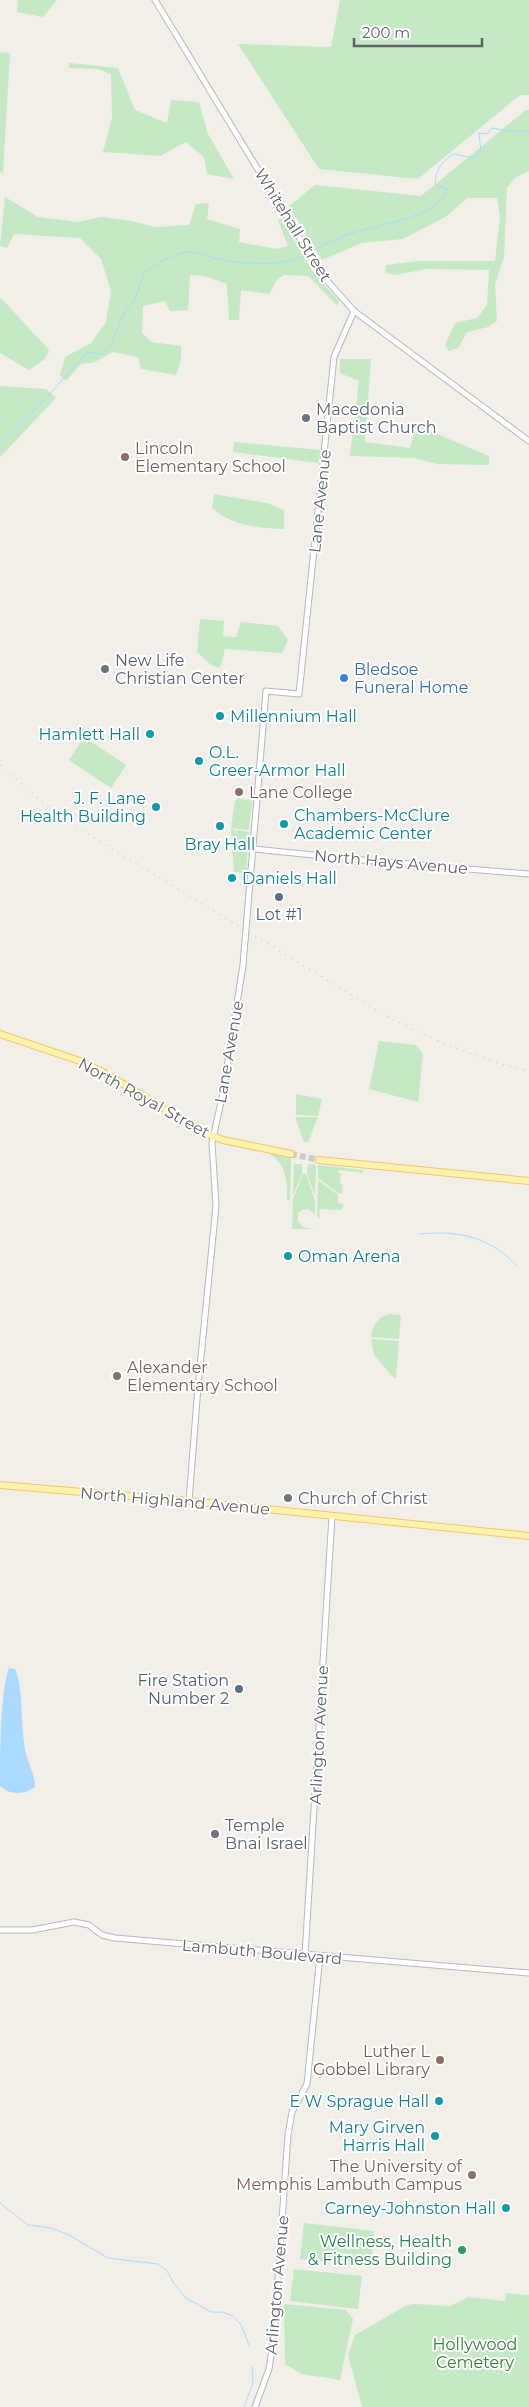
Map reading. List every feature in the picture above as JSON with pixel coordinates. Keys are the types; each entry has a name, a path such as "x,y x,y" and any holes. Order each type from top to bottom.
{"main road":[{"name":"North Royal Street","path":"0,1034 53,1051 96,1068 193,1127 213,1136 223,1140 291,1154"},
{"path":"319,1160 529,1181"},
{"name":"North Highland Avenue","path":"0,1485 189,1501 529,1536"}],"street":[{"name":"Whitehall Street","path":"155,0 322,275 354,311 529,441"},
{"name":"Lane Avenue","path":"189,1501 216,1206 212,1156 213,1136 223,1093 243,965 266,691 299,694 334,357 354,311"},
{"name":"North Hays Avenue","path":"253,849 422,866 529,874"},
{"name":"Arlington Avenue","path":"305,1955 332,1516"},
{"name":"Lambuth Boulevard","path":"0,1930 32,1930 74,1922 89,1925 102,1934 115,1938 529,1973"},
{"name":"Arlington Avenue","path":"255,2407 271,2358 288,2135 292,2112 307,2084 320,1956"}],"green space":[{"path":"18,0 57,0 43,17 17,12"},
{"path":"340,0 529,0 529,95 520,95 418,179 319,169 238,44 331,47"},
{"path":"0,52 10,53 3,173 0,172"},
{"path":"69,63 118,68 135,110 167,123 171,100 199,102 208,134 234,179 207,174 204,157 186,142 160,156 103,152 112,118 111,74 98,69 69,68"},
{"path":"526,110 529,110 529,171 516,177 507,188 504,257 495,284 497,321 488,327 467,332 458,348 449,351 445,345 455,323 477,318 487,305 489,270 426,269 396,275 385,273 386,265 417,261 495,261 500,217 497,198 467,198 447,216 403,239 362,243 322,260 289,206 315,185 421,196"},
{"path":"5,197 38,217 78,222 101,217 132,221 155,227 189,225 196,204 209,203 207,219 240,229 239,242 277,249 288,246 278,220 281,218 314,274 340,302 337,305 308,276 284,275 277,280 269,294 241,290 239,320 229,320 227,284 204,276 190,275 188,310 170,311 165,301 143,306 142,333 152,342 181,346 181,360 176,375 141,369 138,357 113,352 95,362 81,364 66,381 60,375 65,357 91,343 106,322 111,291 101,259 80,238 14,234 7,248 0,246"},
{"path":"0,297 49,350 45,359 29,370 0,353"},
{"path":"340,359 371,359 365,442 410,448 416,425 489,456 489,465 437,464 414,458 350,456 359,381 340,373"},
{"path":"0,386 46,389 56,398 0,457"},
{"path":"234,442 320,450 319,463 233,452"},
{"path":"214,494 267,503 284,510 284,529 255,527 228,519 212,508"},
{"path":"200,619 224,621 223,636 236,637 241,622 278,626 288,640 282,653 225,649 220,668 211,665 197,652"},
{"path":"84,737 126,765 111,788 69,760"},
{"path":"238,798 252,801 249,830 231,828 235,801"},
{"path":"231,829 235,830 236,834 237,830 249,832 246,873 234,872"},
{"path":"379,1041 416,1045 423,1054 418,1102 369,1089"},
{"path":"296,1094 322,1099 318,1116 296,1115"},
{"path":"295,1117 318,1117 308,1142 304,1142"},
{"path":"268,1153 291,1158 290,1200 287,1200 285,1173 279,1162"},
{"path":"294,1164 302,1164 302,1174 293,1195"},
{"path":"308,1164 316,1165 315,1196 307,1174"},
{"path":"318,1165 363,1170 363,1173 338,1170 338,1173 341,1173 340,1184 343,1185 342,1194 318,1178"},
{"path":"303,1174 306,1174 315,1201 315,1215 309,1209 302,1210 298,1213 298,1222 304,1227 313,1229 292,1229 293,1199"},
{"path":"318,1180 338,1195 338,1203 343,1204 342,1210 319,1209 320,1218 317,1216"},
{"path":"389,1314 401,1315 399,1339 371,1337 376,1322"},
{"path":"371,1339 399,1341 396,1378 374,1355"},
{"path":"304,2223 374,2231 371,2267 300,2259"},
{"path":"294,2269 362,2276 358,2309 290,2301"},
{"name":"Hollywood Cemetery","path":"506,2293 529,2295 529,2407 362,2407 348,2355 355,2335 407,2305 450,2306 468,2297 505,2301"},
{"path":"284,2304 346,2310 353,2319 340,2380 302,2374 285,2364"}],"water":[{"path":"9,1668 15,1669 18,1677 24,1744 35,1783 35,1787 22,1793 8,1791 0,1786 2,1708"}],"waterway":[{"path":"312,251 344,236 402,220 432,207 442,199 448,189 435,185 440,166 454,154 473,158 481,152 479,133 487,134 492,128 509,131 529,131"},
{"path":"0,445 49,395 87,352 102,354 110,348 123,315 135,300 144,272 171,257 189,252 228,261 251,263 275,263 296,259 305,255"},
{"path":"420,1234 448,1233 473,1238 496,1248 517,1266"},
{"path":"0,2203 28,2225 51,2228 69,2235 108,2258 158,2264 167,2271 174,2284 186,2298 211,2312 222,2312 233,2316 241,2325 249,2345"},
{"path":"244,2407 253,2383 252,2366"}],"tunnel":[{"path":"291,1154 319,1160"}],"railway":[{"path":"0,765 46,805 91,836 383,1014 418,1032 454,1047 491,1061 529,1071"}],"place":[{"name":"Macedonia Baptist Church","path":"306,418"},
{"name":"Lincoln Elementary School","path":"125,457"},
{"name":"New Life Christian Center","path":"105,669"},
{"name":"Bledsoe Funeral Home","path":"344,678"},
{"name":"Millennium Hall","path":"220,716"},
{"name":"Hamlett Hall","path":"150,734"},
{"name":"O.L. Greer-Armor Hall","path":"199,761"},
{"name":"Lane College","path":"239,792"},
{"name":"J. F. Lane Health Building","path":"156,807"},
{"name":"Chambers-McClure Academic Center","path":"284,824"},
{"name":"Bray Hall","path":"220,826"},
{"name":"Daniels Hall","path":"232,878"},
{"name":"Lot #1","path":"279,897"},
{"name":"Oman Arena","path":"288,1256"},
{"name":"Alexander Elementary School","path":"117,1376"},
{"name":"Church of Christ","path":"288,1498"},
{"name":"Fire Station Number 2","path":"239,1689"},
{"name":"Temple Bnai Israel","path":"215,1834"},
{"name":"Luther L Gobbel Library","path":"440,2060"},
{"name":"E W Sprague Hall","path":"439,2101"},
{"name":"Mary Girven Harris Hall","path":"435,2136"},
{"name":"The University of Memphis Lambuth Campus","path":"472,2175"},
{"name":"Carney-Johnston Hall","path":"506,2208"},
{"name":"Wellness, Health & Fitness Building","path":"462,2250"}]}
